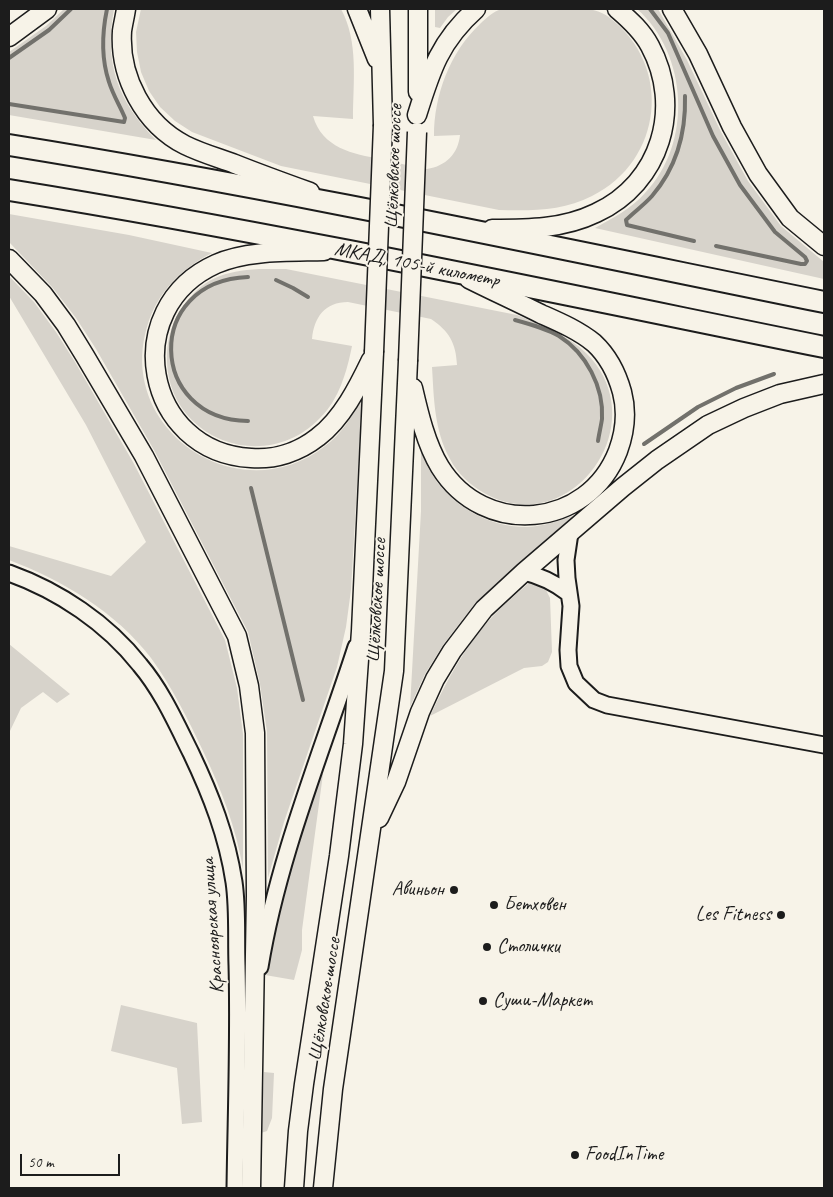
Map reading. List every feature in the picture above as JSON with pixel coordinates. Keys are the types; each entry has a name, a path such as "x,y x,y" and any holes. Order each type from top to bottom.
{"highway":[{"path":"9,145 116,163 465,229 824,302"},
{"name":"МКАД, 105-й километр","path":"9,190 109,206 456,272 824,347"}],"main road":[{"path":"9,37 46,9"},
{"path":"126,9 122,54 127,76 136,98 166,132 185,145 348,207"},
{"path":"357,9 382,70"},
{"name":"Щёлковское шоссе","path":"294,1188 298,1131 305,1075 339,856 352,754 361,631 383,125 380,9"},
{"name":"Щёлковское шоссе","path":"323,1188 333,1089 394,671 417,124 418,9"},
{"path":"417,124 430,73 443,46 458,26 476,9"},
{"path":"465,229 532,229 567,224 597,213 618,200 636,184 651,163 661,140 665,116 665,91 660,67 649,44 635,24 617,9"},
{"path":"672,9 698,54 732,127 758,174 790,218 824,246"},
{"path":"340,250 269,254 233,259 202,271 177,293 161,321 156,337 154,354 158,386 172,416 202,444 225,454 241,458 258,459 274,457 290,453 305,446 330,426 358,386 374,354"},
{"path":"9,259 43,294 86,356 144,456 236,636 249,686 255,733 256,896 251,1188"},
{"path":"408,364 419,413 440,466 452,483 468,497 487,508 507,514 528,516 549,513 587,494 602,480 614,462 622,442 624,400 618,379 604,355 578,331 456,272"},
{"path":"371,835 396,782 420,712 435,679 452,651 484,609 524,572 657,460 708,425 780,394 824,384"}],"street":[{"path":"570,533 566,560 568,593 571,606 568,650 569,666 576,683 594,700 607,706 824,745"},
{"name":"Красноярская улица","path":"9,572 30,580 74,605 122,644 157,689 172,714 208,787 219,817 234,884 238,1017 235,1188"},
{"path":"524,572 535,574 568,593"},
{"path":"254,1012 263,950 274,899 295,826 361,631"}],"shaded area":[{"path":"64,9 114,9 111,46 117,80 132,111 156,140 9,115 9,52 46,26"},
{"path":"141,9 341,9 347,22 353,49 353,119 313,116 317,127 323,136 340,148 350,152 427,169 445,162 457,148 460,135 434,136 437,105 452,61 469,35 487,17 502,9 591,9 610,18 630,38 644,61 651,86 651,112 646,137 634,160 616,180 592,196 570,205 535,210 499,210 281,166 192,132 175,121 160,107 149,91 141,72 137,52 136,32"},
{"path":"435,9 457,9 440,28 435,27"},
{"path":"637,9 658,9 687,60 721,132 748,181 781,226 824,262 824,279 595,228 615,217 640,199 661,173 671,149 677,125 678,99 675,74 667,50 654,28"},
{"path":"9,214 129,235 212,253 180,274 157,303 147,327 142,365 150,399 167,428 192,451 223,465 257,470 292,464 325,446 337,436 362,399 351,590 346,627 337,667 284,822 268,878 267,732 260,684 248,632 154,450 96,349 76,318 52,287 9,242"},
{"path":"259,269 286,269 517,315 563,336 586,353 606,381 612,411 608,441 594,468 573,489 547,502 516,504 479,490 456,469 445,448 438,425 434,402 432,367 457,365 455,350 447,333 431,319 348,302 333,305 322,312 313,331 312,339 352,346 345,375 337,394 327,411 320,418 298,435 274,444 249,446 224,441 202,429 185,412 172,389 167,355 172,327 178,314 190,298 206,283 225,274"},
{"path":"9,276 34,302 75,362 133,462 225,640 237,688 243,734 243,869 232,823 216,780 179,703 151,658 121,626 87,599 49,577 9,560 9,546 111,576 146,542 86,425 9,296"},
{"path":"421,450 430,471 448,494 459,504 485,519 513,526 528,527 573,516 476,602 443,645 425,674 410,707 421,511"},
{"path":"532,580 545,588 550,598 552,652 548,662 542,666 524,668 430,716 450,677 482,628"},
{"path":"9,644 70,694 57,703 43,692 21,708 9,733"},
{"path":"319,774 323,774 302,930 302,950 294,980 265,975 270,938 280,892"},
{"path":"121,1005 197,1023 202,1122 182,1124 177,1068 111,1051"},
{"path":"264,1072 274,1073 272,1118 267,1131 261,1133"}],"waterway":[{"path":"9,58 49,30 71,9"},
{"path":"9,104 124,122 125,118 106,73 103,36 107,9"},
{"path":"650,9 668,33 713,136 740,185 775,232 805,257 807,261 805,264 801,264 716,246"},
{"path":"685,96 684,123 673,162 652,196 626,220 627,225 694,241"},
{"path":"248,277 214,284 190,301 175,324 171,350 176,376 191,399 215,415 248,421"},
{"path":"276,280 308,297"},
{"path":"515,320 543,328 559,336 569,343 585,361 596,383 602,407 598,441"},
{"path":"644,444 698,407 736,388 774,374"},
{"path":"251,488 303,700"}],"place":[{"name":"Авиньон","path":"454,890"},
{"name":"Бетховен","path":"494,905"},
{"name":"Les Fitness","path":"781,915"},
{"name":"Столички","path":"487,947"},
{"name":"Суши-Маркет","path":"483,1001"},
{"name":"FoodInTime","path":"575,1155"}]}
